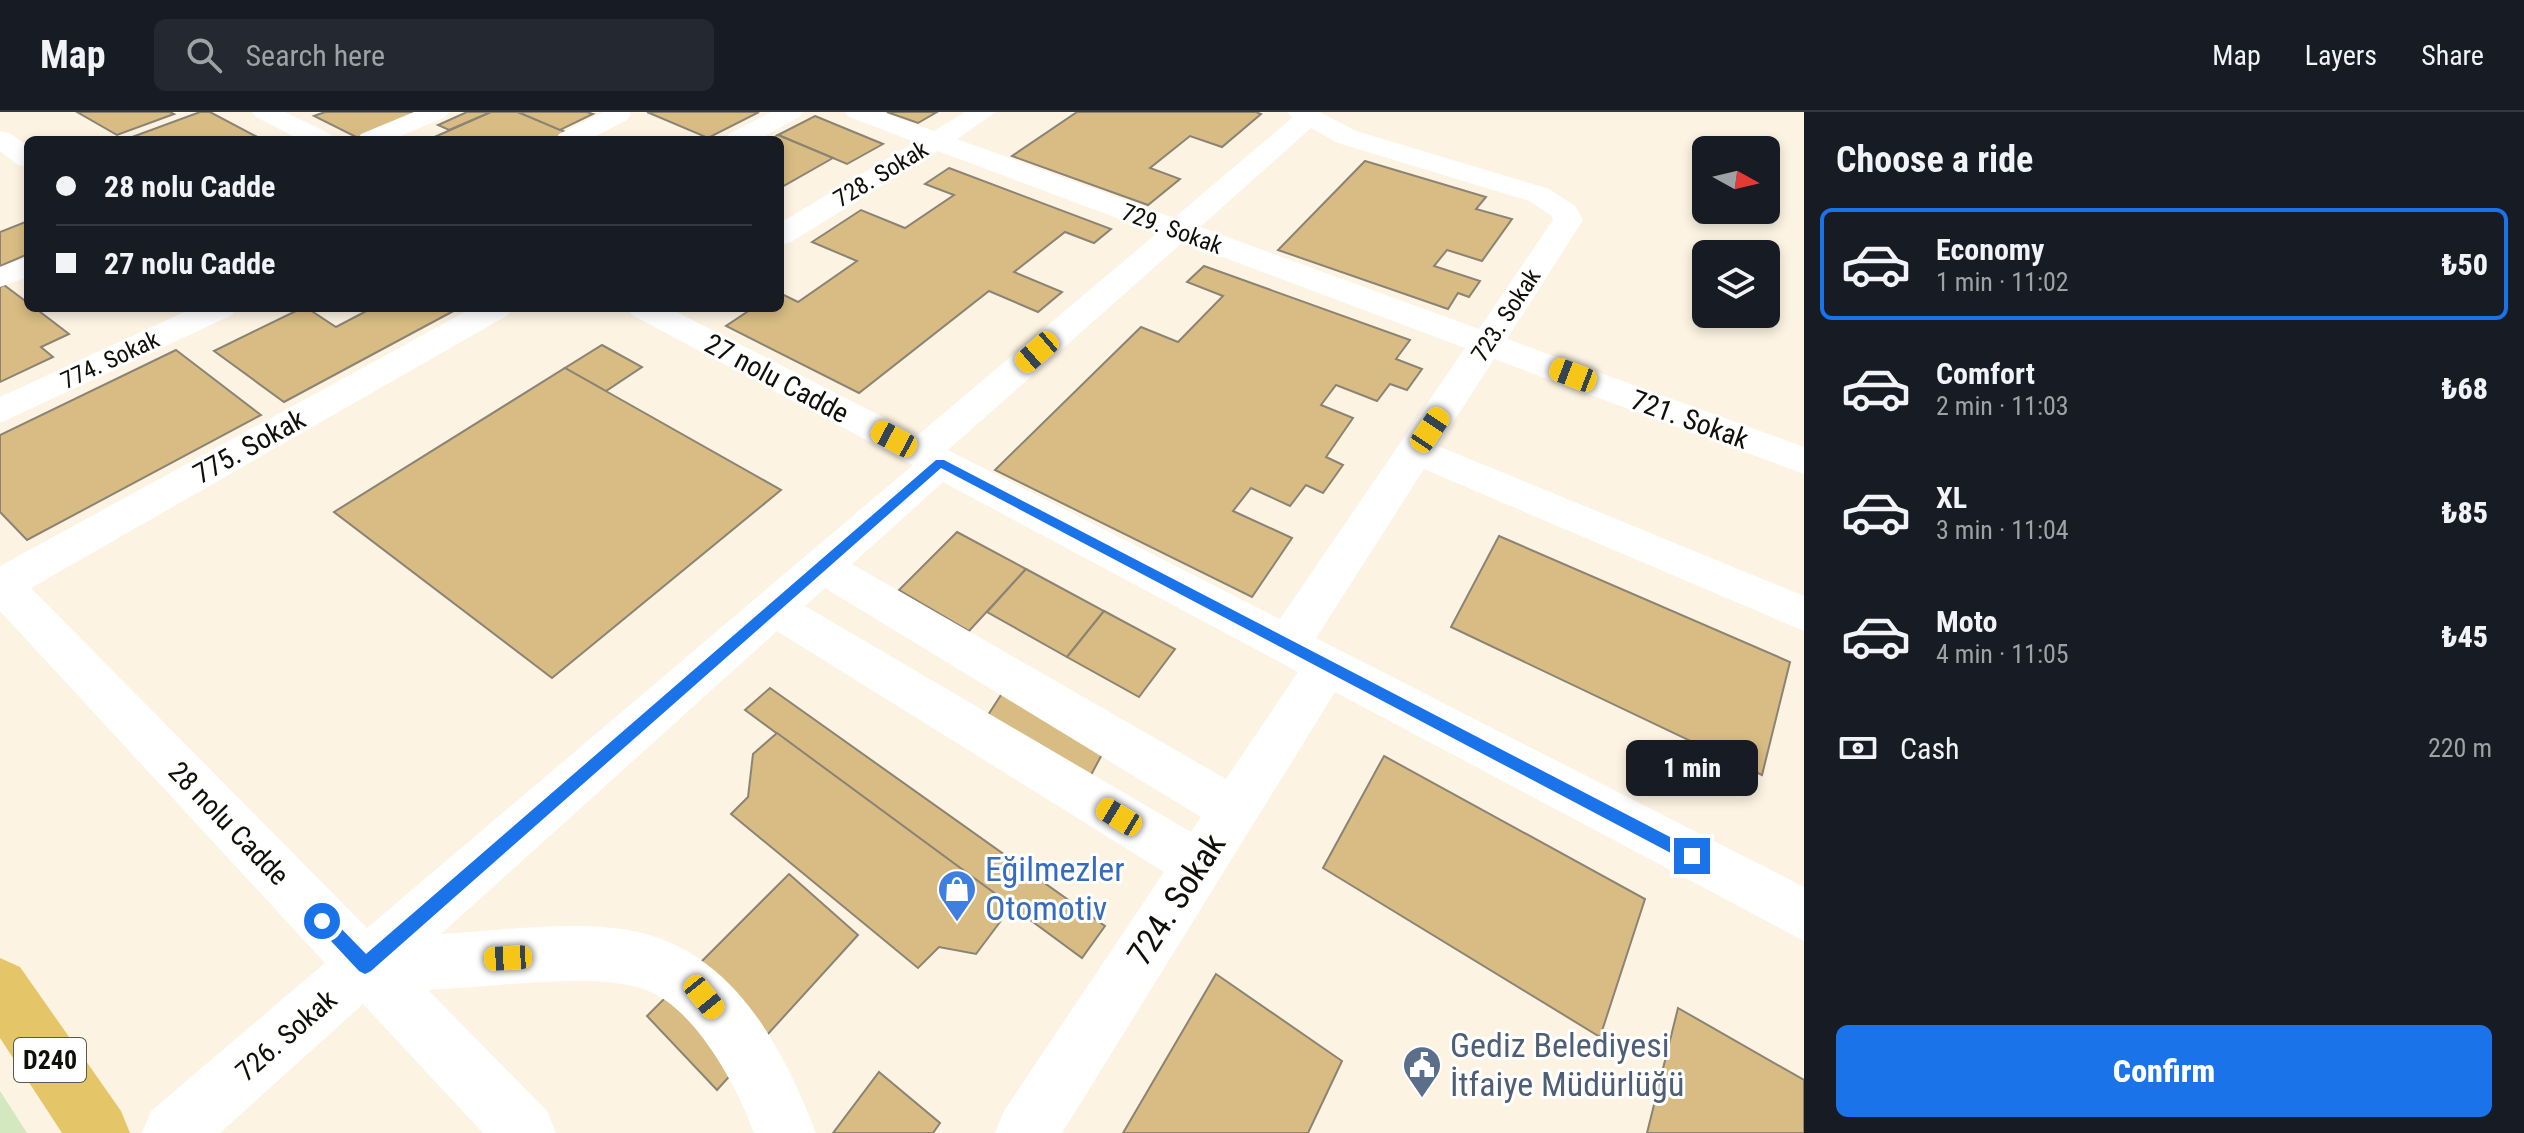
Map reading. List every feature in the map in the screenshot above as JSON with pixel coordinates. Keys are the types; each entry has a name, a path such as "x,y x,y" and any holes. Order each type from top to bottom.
{"highway":[{"name":"D240","path":"0,987 99,1133"}],"street":[{"path":"379,136 436,112"},
{"path":"745,136 790,112"},
{"name":"729. Sokak","path":"858,112 1487,343"},
{"name":"728. Sokak","path":"784,230 983,112"},
{"path":"280,114 315,136"},
{"name":"726. Sokak","path":"173,1133 822,566 931,458 1304,114"},
{"name":"723. Sokak","path":"1304,114 1347,137 1539,195 1565,212 1568,220 1416,451 1307,656"},
{"path":"580,136 620,122"},
{"path":"0,139 23,169"},
{"path":"0,278 24,268"},
{"name":"774. Sokak","path":"0,411 211,312"},
{"name":"775. Sokak","path":"1,584 489,312"},
{"name":"27 nolu Cadde","path":"657,312 1804,915"},
{"name":"721. Sokak","path":"1487,343 1804,461"},
{"path":"1416,451 1804,614"},
{"path":"822,566 1234,810"},
{"name":"28 nolu Cadde","path":"1,584 525,1133"},
{"path":"774,608 1199,865"},
{"name":"724. Sokak","path":"1026,1133 1234,810 1307,656"},
{"path":"365,965 594,954 634,960 674,973 704,997 740,1043 767,1088 785,1133"}],"green space":[{"path":"0,1091 27,1133 0,1133"}],"building":[{"path":"77,112 170,112 174,114 117,135"},
{"path":"200,112 210,112 255,136 135,136"},
{"path":"325,112 421,112 363,136 354,136 314,116"},
{"path":"467,112 491,112 449,130 438,125"},
{"path":"491,112 518,112 568,133 562,136 437,136"},
{"path":"518,112 587,112 593,114 560,130"},
{"path":"647,112 759,112 712,136 703,136"},
{"path":"887,112 937,112 918,123"},
{"path":"1077,112 1261,114 1222,147 1190,136 1150,168 1180,179 1148,205 1012,156"},
{"path":"815,116 883,144 847,164 778,135"},
{"path":"784,138 833,158 784,186"},
{"path":"1365,161 1486,197 1476,209 1512,219 1482,261 1447,250 1434,266 1480,281 1469,297 1458,293 1448,309 1278,250"},
{"path":"949,168 1111,229 1094,243 1065,232 1014,272 1062,292 1038,312 989,291 859,393 726,326 747,312 784,312 784,295 798,302 857,261 812,242 861,210 905,228 954,195 925,184"},
{"path":"24,223 24,256 0,266 0,232"},
{"path":"1204,266 1410,340 1396,359 1422,369 1407,390 1390,384 1377,401 1336,385 1321,405 1353,418 1326,457 1343,465 1323,493 1306,485 1290,506 1251,488 1233,511 1292,538 1252,597 995,470 1141,327 1178,342 1223,296 1187,282"},
{"path":"4,285 24,300 24,312 40,312 69,334 41,347 53,357 0,382 0,287"},
{"path":"294,312 313,312 336,327 364,312 452,312 284,402 214,351"},
{"path":"602,345 642,367 606,391 565,368"},
{"path":"176,350 261,415 27,540 0,512 0,435"},
{"path":"565,368 781,490 552,678 334,512"},
{"path":"957,532 1026,569 969,631 899,590"},
{"path":"1499,536 1790,662 1762,775 1451,627"},
{"path":"1026,569 1104,611 1067,657 987,612"},
{"path":"1104,611 1175,649 1139,697 1067,657"},
{"path":"1012,678 1116,728 1083,790 975,735"},
{"path":"770,688 1105,926 1082,958 745,710"},
{"path":"777,733 1012,906 976,954 939,947 918,968 731,814 748,797 753,754"},
{"path":"1384,756 1645,899 1600,1037 1323,868"},
{"path":"789,874 858,935 717,1090 647,1016"},
{"path":"1216,974 1342,1061 1308,1133 1123,1133"},
{"path":"1678,1008 1804,1080 1804,1133 1647,1133"},
{"path":"879,1072 940,1123 933,1133 833,1133"}],"place":[{"name":"Eğilmezler Otomotiv","path":"957,923"},
{"name":"Gediz Belediyesi İtfaiye Müdürlüğü","path":"1422,1099"}],"route":[{"path":"322,921 365,965 940,463 1692,856"}]}
